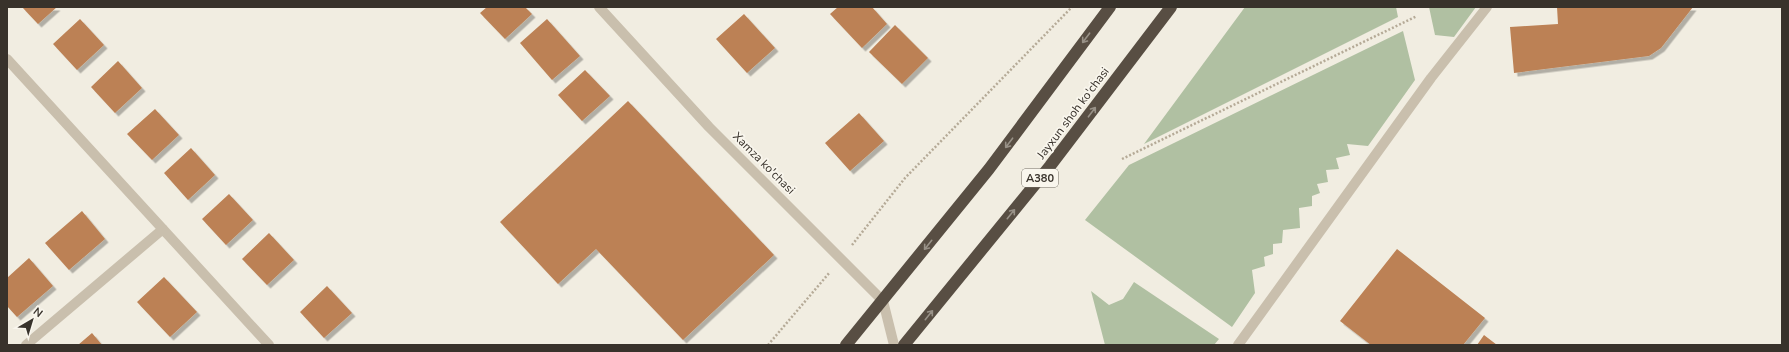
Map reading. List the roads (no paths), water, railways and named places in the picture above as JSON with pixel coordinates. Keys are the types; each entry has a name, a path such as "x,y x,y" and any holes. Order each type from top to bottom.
{"highway":[{"path":"846,345 989,169 1110,7"},
{"name":"Jayxun shoh ko'chasi","path":"904,345 1050,166 1171,7"}],"street":[{"name":"Xamza ko'chasi","path":"599,7 709,127 883,301"},
{"path":"1238,345 1431,78 1487,7"},
{"path":"7,59 269,345"},
{"path":"26,345 163,229"},
{"path":"883,301 894,345"}]}
